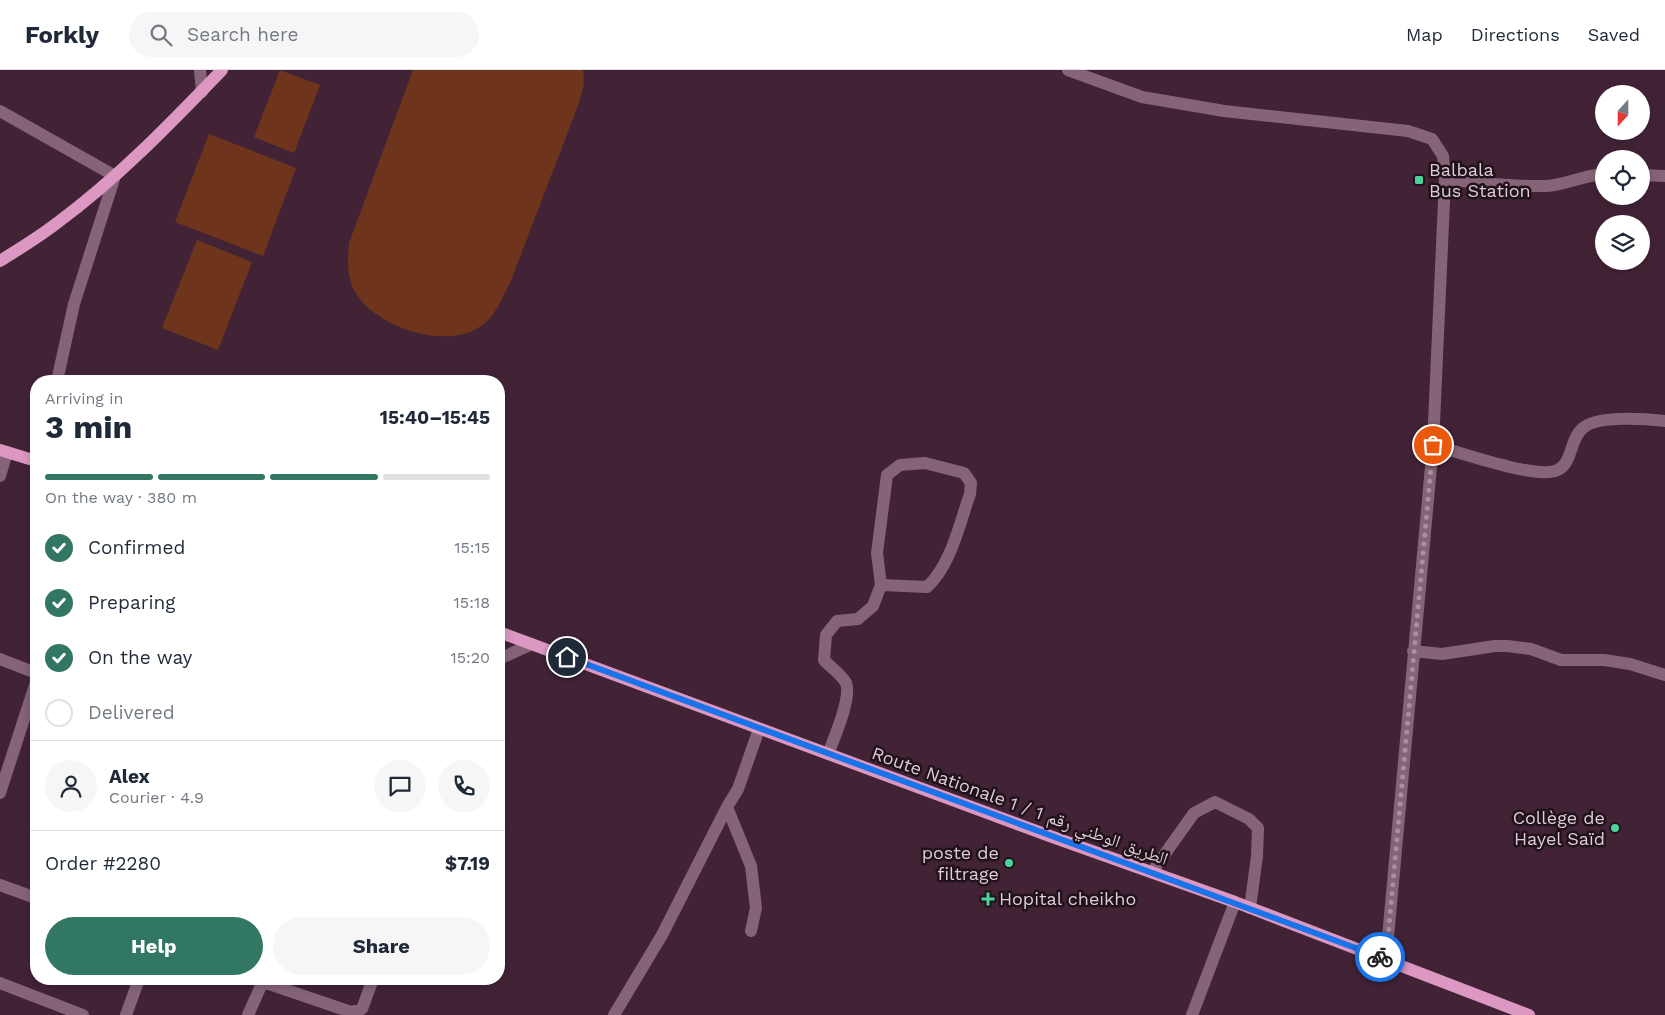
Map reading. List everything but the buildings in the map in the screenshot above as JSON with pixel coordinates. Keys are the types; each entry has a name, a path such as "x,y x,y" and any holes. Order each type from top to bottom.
{"main road":[{"path":"0,261 56,224 116,176 222,70"},
{"path":"4,451 30,459"},
{"name":"Route Nationale 1 / الطريق الوطني رقم 1","path":"505,634 759,729 1235,902 1528,1015"}],"street":[{"path":"200,70 202,92"},
{"path":"1068,70 1142,97 1224,111 1408,131 1432,139 1443,156 1445,179 1433,445 1386,959"},
{"path":"0,111 116,176 74,304 58,375"},
{"path":"1445,179 1499,185 1547,186 1566,183 1595,174"},
{"path":"1650,175 1665,176"},
{"path":"1433,445 1519,469 1542,473 1556,471 1566,463 1576,437 1583,427 1595,422 1637,418 1665,421"},
{"path":"0,476 4,451"},
{"path":"828,754 845,705 848,690 845,681 824,660 826,636 837,621 858,619 874,606 881,585 877,553 887,474 900,465 925,463 964,473 971,483 970,494 944,566 937,578 927,587 881,585"},
{"path":"505,656 532,644"},
{"path":"1413,651 1442,654 1483,647 1507,646 1531,650 1561,660 1604,660 1630,664 1665,676"},
{"path":"0,659 30,671"},
{"path":"0,793 30,700"},
{"path":"614,1015 662,935 738,789 759,729"},
{"path":"1152,872 1194,813 1215,802 1249,819 1258,828 1257,856 1250,908"},
{"path":"727,807 752,866 756,908 751,932"},
{"path":"0,885 30,896"},
{"path":"1192,1015 1235,902"},
{"path":"0,983 83,1015"},
{"path":"126,1015 137,985"},
{"path":"248,1015 258,985"},
{"path":"274,985 351,1012 362,1009 371,985"}],"shaded area":[{"path":"280,70 320,85 294,153 254,137"},
{"path":"413,70 583,70 584,84 579,103 510,283 497,308 486,322 471,331 454,336 434,336 414,332 394,325 377,315 363,302 353,288 348,271 349,243"},
{"path":"209,134 296,168 263,256 175,222"},
{"path":"197,240 252,262 218,350 162,328"}],"way so far":[{"path":"1380,957 1386,959 1433,445"}],"place":[{"name":"Balbala Bus Station","path":"1419,180"},
{"name":"Collège de Hayel Saïd","path":"1615,828"},
{"name":"poste de filtrage","path":"1009,863"},
{"name":"Hopital cheikho","path":"988,899"}],"route":[{"path":"567,657 1380,957"}]}
